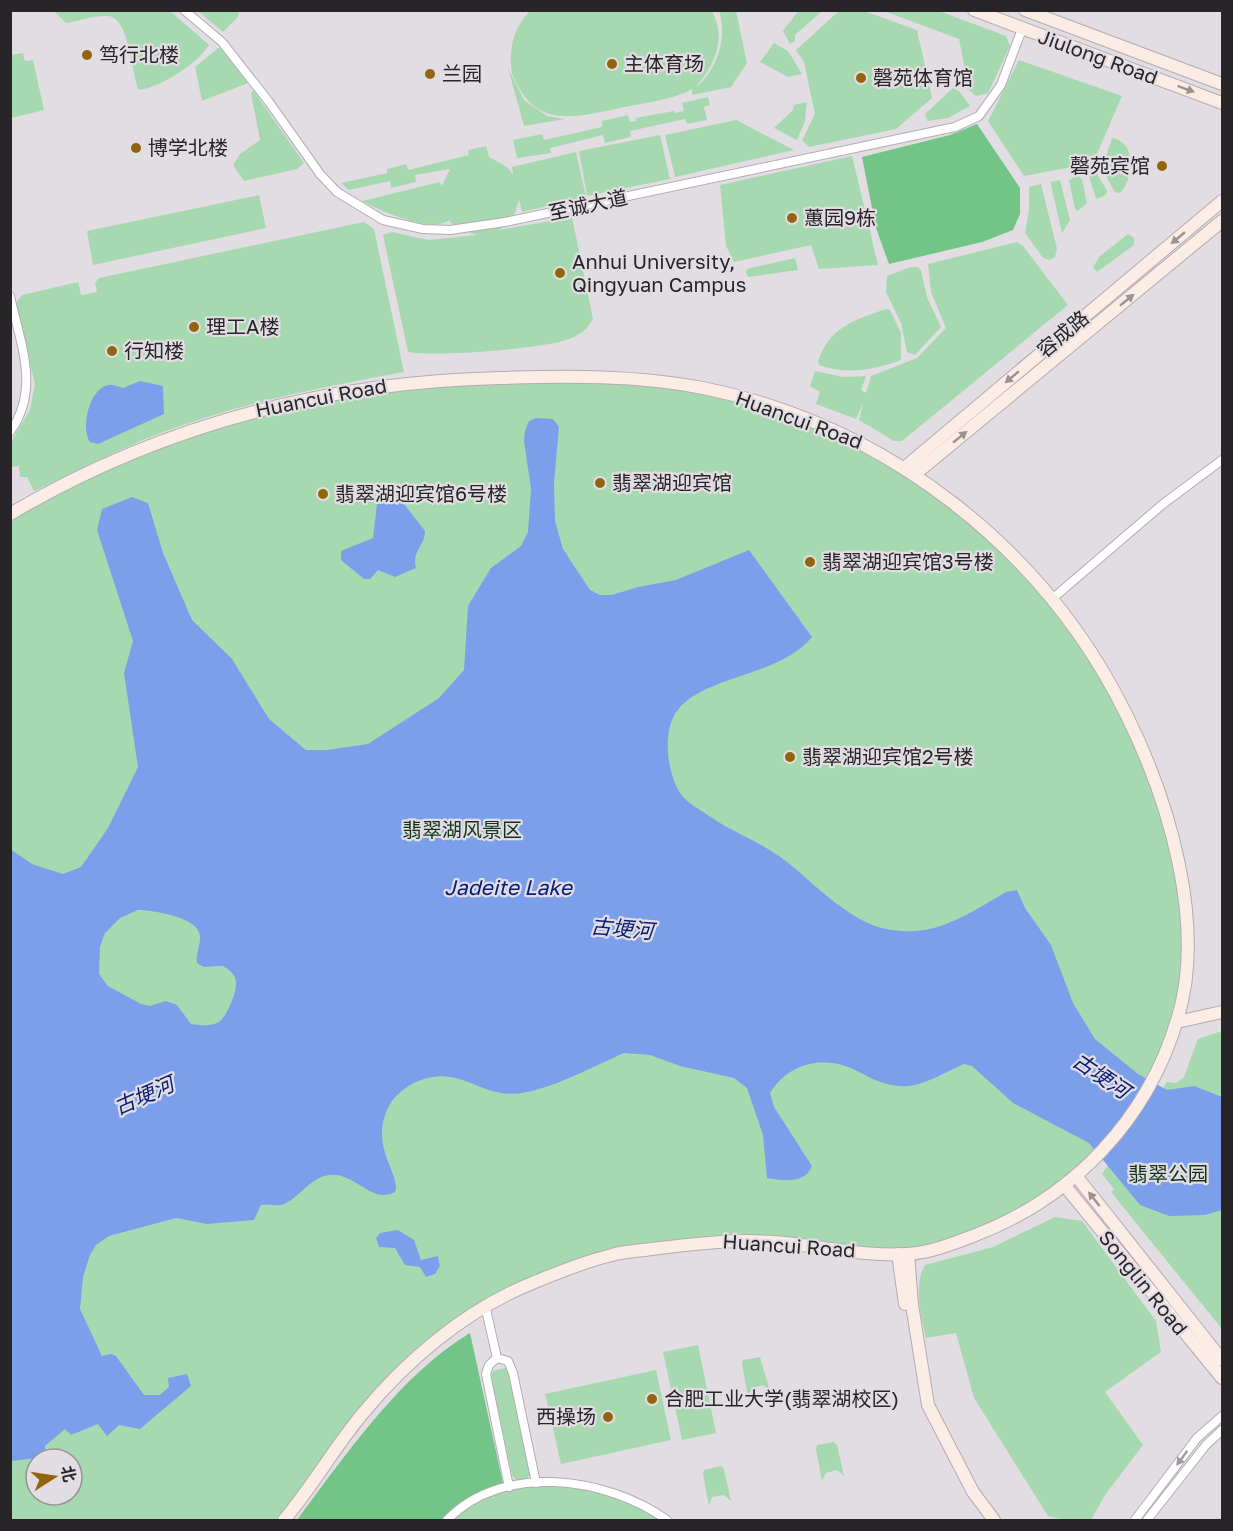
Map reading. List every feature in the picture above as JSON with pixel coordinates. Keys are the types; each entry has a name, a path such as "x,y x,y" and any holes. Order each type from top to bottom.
{"street":[{"name":"至诚大道","path":"184,10 222,42 269,102 320,174 337,192 383,220 423,229 450,230 548,214 955,127 979,116 1001,86 1022,28"},
{"name":"Jiulong Road","path":"974,10 1222,103"},
{"name":"Jiulong Road","path":"1025,10 1222,84"},
{"name":"容成路","path":"910,471 1222,201"},
{"name":"容成路","path":"910,471 1222,221"},
{"path":"10,296 28,392 22,413 10,432"},
{"name":"Huancui Road","path":"10,514 117,459 231,417 337,392 447,380 604,377 700,388 763,404 843,433 910,471 996,539 1052,599 1085,642 1119,699 1147,760 1165,812 1179,871 1188,943 1185,983 1177,1022 1159,1067 1123,1128 1077,1177 1030,1211 1006,1223 933,1250 903,1254 775,1242 719,1241 613,1254 526,1286 485,1305 420,1356 379,1395 284,1521"},
{"path":"1052,599 1163,504 1222,460"},
{"path":"1177,1022 1222,1012"},
{"name":"Songlin Road","path":"1077,1177 1222,1360"},
{"name":"Songlin Road","path":"1065,1186 1222,1378"},
{"path":"903,1254 925,1411 949,1461 986,1521"},
{"path":"903,1254 928,1405 968,1483 993,1521"},
{"path":"485,1305 497,1358"},
{"path":"497,1358 508,1361 513,1373 536,1483"},
{"path":"497,1358 489,1365 486,1374 509,1486"},
{"path":"1135,1521 1197,1438 1222,1416"},
{"path":"1148,1521 1206,1445 1222,1430"},
{"path":"447,1521 471,1501 509,1486 536,1483 573,1484 622,1495 650,1508 667,1521"}],"green space":[{"path":"239,10 238,17 223,32 198,11"},
{"name":"主体育场","path":"531,10 712,11 718,32 716,52 708,70 696,87 710,72 719,52 722,31 719,11 736,11 747,63 731,87 692,95 692,89 654,102 587,115 559,116 533,105 521,91 512,73 511,57 515,35 521,22"},
{"path":"799,10 822,11 795,35 795,41 790,44 783,31"},
{"name":"磬苑体育馆","path":"840,10 864,11 917,30 932,98 896,129 809,147 802,140 815,114 804,62 796,50"},
{"path":"54,11 170,11 209,45 196,60 178,74 139,90 129,47 121,26 115,19 103,16 66,23"},
{"path":"884,11 939,11 1006,36 1010,46 988,93 976,96 964,86 965,69 959,39"},
{"path":"774,43 788,51 802,74 788,77 760,62"},
{"path":"221,48 248,83 202,101 195,67"},
{"path":"23,53 25,61 33,60 44,110 11,118 11,55"},
{"path":"1019,60 1122,96 1093,163 1024,176 988,121"},
{"path":"508,68 524,100 547,116 565,119 524,126"},
{"path":"953,88 959,91 970,106 948,118 928,121 925,114"},
{"path":"253,90 304,163 297,169 244,181 233,165 240,154 260,140 251,94"},
{"path":"708,97 710,105 704,107 707,120 687,124 685,119 630,131 631,137 605,143 603,135 550,148 551,153 517,158 513,140 542,134 544,140 602,127 602,121 628,115 630,122 636,121 635,118 674,111 675,113 684,111 682,103"},
{"path":"807,102 805,121 797,140 774,128 793,110 794,105"},
{"path":"736,120 794,150 675,177 665,135"},
{"path":"977,124 1020,188 1020,214 1013,230 982,242 889,264 876,228 862,157 950,135"},
{"path":"660,135 670,179 587,196 579,151"},
{"path":"1112,138 1126,146 1131,162 1128,179 1120,193 1115,192 1102,169"},
{"path":"486,146 489,157 507,167 513,175 512,167 576,152 586,197 522,212 519,200 514,216 499,230 572,217 593,319 580,334 556,343 465,353 408,352 383,235 392,232 429,240 477,235 456,228 449,220 441,224 419,223 393,215 362,201 440,182 442,186 450,169 415,175 416,182 391,188 390,181 349,190 341,183 387,173 387,169 406,164 408,170 469,155 468,150"},
{"path":"852,156 878,265 819,269 811,245 734,262 726,246 720,185"},
{"path":"1096,172 1107,191 1106,195 1096,199 1089,176"},
{"path":"1078,176 1082,179 1087,203 1078,211 1075,209 1069,180"},
{"path":"1060,180 1070,220 1062,233 1051,185 1051,182"},
{"path":"1041,184 1057,249 1055,257 1050,260 1043,258 1025,233 1029,210 1029,187"},
{"path":"259,195 266,228 93,265 87,231"},
{"path":"364,222 374,229 404,372 289,395 233,409 177,427 105,457 34,491 27,477 20,477 19,466 11,467 11,442 30,410 35,384 15,304 22,295 78,282 81,295 97,292 95,283 99,278"},
{"path":"1128,234 1134,238 1134,245 1097,272 1093,267 1100,256"},
{"path":"1017,242 1023,246 1068,305 902,441 894,441 859,420 863,403 856,419 816,404 820,392 810,386 815,371 843,377 866,376 861,390 866,393 871,376 917,358 946,328 931,292 928,264"},
{"path":"795,258 798,270 748,277 746,273 747,269"},
{"path":"910,267 918,267 921,270 927,297 941,327 915,355 907,352 901,323 886,292 887,276"},
{"path":"886,309 890,310 901,333 901,360 860,370 840,370 819,365 818,361 823,349 844,326"},
{"name":"翡翠湖风景区","path":"648,380 790,413 947,498 1068,619 1149,766 1186,919 1179,1014 1123,1128 1030,1211 908,1254 775,1242 613,1254 485,1305 379,1395 284,1520 11,1520 10,514 158,442 383,385"},
{"name":"翡翠公园","path":"1222,1031 1222,1329 1111,1192 1114,1189 1102,1174 1167,1082 1176,1083 1184,1077 1198,1039"},
{"path":"1055,1217 1082,1221 1156,1321 1161,1352 1105,1392 1143,1445 1105,1495 1091,1520 1065,1520 1048,1516 974,1398 956,1333 926,1338 919,1301 919,1282 925,1265 993,1247"},
{"path":"470,1333 504,1488 486,1494 447,1520 297,1520 354,1444 397,1394 445,1350"},
{"path":"698,1345 716,1433 682,1440 663,1352"},
{"path":"760,1357 770,1391 763,1385 752,1388 748,1396 743,1360"},
{"path":"505,1368 509,1370 531,1474 525,1481 516,1480 512,1475 491,1377 493,1371"},
{"name":"西操场","path":"656,1370 671,1440 561,1464 545,1394"},
{"path":"834,1442 837,1445 844,1476 837,1470 826,1473 822,1481 817,1445"},
{"path":"721,1466 724,1469 731,1501 724,1495 712,1497 709,1506 704,1470"},
{"path":"536,1483 622,1495 667,1520 447,1520 485,1494"}],"water":[{"path":"140,381 163,386 164,414 98,444 90,442 86,427 87,418 92,400 97,393 102,387 109,385 123,388"},
{"name":"Jadeite Lake","path":"536,418 553,419 559,427 554,483 555,521 563,549 590,590 600,595 612,595 638,587 676,580 749,550 812,637 798,650 780,661 702,691 686,701 675,714 669,733 668,754 672,775 683,797 716,821 779,856 853,915 880,927 902,931 930,929 956,920 1006,892 1017,890 1025,908 1051,945 1073,1003 1095,1039 1138,1074 1167,1090 1194,1086 1222,1097 1222,1210 1205,1215 1169,1216 1140,1205 1089,1143 1013,1103 972,1066 964,1064 923,1082 906,1086 882,1083 846,1066 834,1063 809,1064 787,1074 770,1093 774,1107 812,1166 804,1176 793,1180 767,1178 763,1135 747,1088 734,1078 680,1066 650,1055 624,1053 561,1081 522,1093 507,1094 493,1091 456,1078 443,1076 429,1078 412,1084 399,1093 389,1106 384,1121 382,1134 384,1147 396,1185 395,1192 379,1195 351,1180 327,1175 314,1181 284,1204 261,1205 254,1220 207,1224 176,1218 109,1236 96,1245 83,1277 80,1309 102,1356 111,1354 116,1356 144,1395 160,1395 169,1387 168,1378 187,1374 191,1386 140,1429 119,1425 107,1436 98,1424 71,1435 65,1429 45,1447 24,1447 24,1460 11,1461 10,849 32,864 63,874 81,867 108,828 138,767 124,673 133,641 97,530 102,509 132,497 148,503 163,553 192,620 232,659 269,719 306,750 327,750 368,744 439,698 464,670 468,606 491,568 521,546 528,532 531,489 524,441 529,421","holes":["138,910 164,913 184,919 198,929 200,943 197,963 204,967 223,966 234,976 236,988 233,999 225,1015 216,1024 191,1024 177,1005 166,1001 150,1006 141,1004 108,986 99,974 100,947 105,933 120,918"]},
{"path":"401,500 425,531 415,557 416,568 395,577 378,570 370,579 364,579 341,560 341,551 373,538 377,504"},
{"path":"398,1230 414,1240 421,1260 438,1256 440,1266 435,1274 426,1277 420,1267 405,1265 395,1248 379,1247 376,1238 380,1233"}],"place":[{"name":"笃行北楼","path":"87,55"},
{"name":"主体育场","path":"612,64"},
{"name":"兰园","path":"430,74"},
{"name":"磬苑体育馆","path":"861,78"},
{"name":"博学北楼","path":"136,148"},
{"name":"磬苑宾馆","path":"1162,166"},
{"name":"蕙园9栋","path":"792,218"},
{"name":"Anhui University, Qingyuan Campus","path":"560,273"},
{"name":"理工A楼","path":"194,327"},
{"name":"行知楼","path":"112,351"},
{"name":"翡翠湖迎宾馆","path":"600,483"},
{"name":"翡翠湖迎宾馆6号楼","path":"323,494"},
{"name":"翡翠湖迎宾馆3号楼","path":"810,562"},
{"name":"翡翠湖迎宾馆2号楼","path":"790,757"},
{"name":"合肥工业大学(翡翠湖校区)","path":"652,1399"},
{"name":"西操场","path":"608,1417"}],"water label":[{"name":"古埂河","path":"622,929"},
{"name":"古埂河","path":"1101,1076"},
{"name":"古埂河","path":"144,1096"}]}
